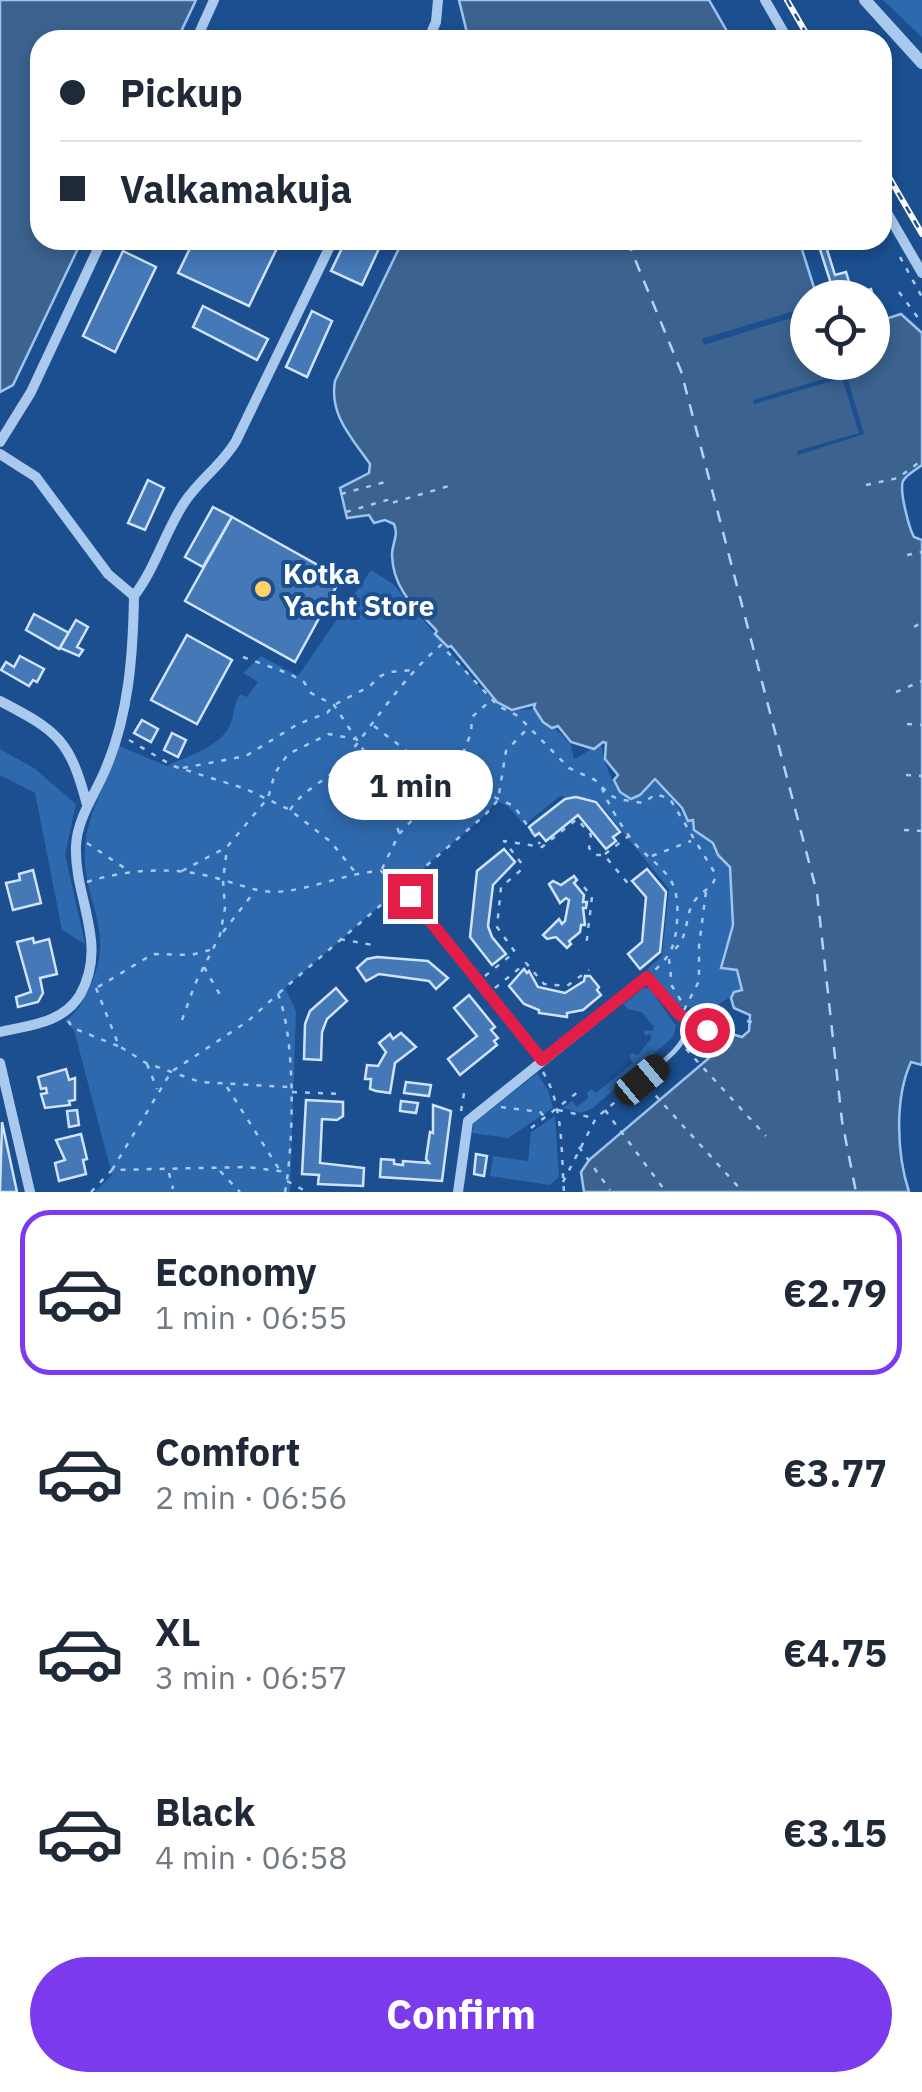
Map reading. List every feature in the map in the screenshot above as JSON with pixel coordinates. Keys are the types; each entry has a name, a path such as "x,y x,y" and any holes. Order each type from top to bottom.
{"street":[{"path":"200,30 214,0"},
{"path":"432,30 438,0"},
{"path":"765,0 782,30"},
{"path":"865,0 922,63"},
{"path":"892,221 922,273"},
{"path":"0,442 31,392 97,250"},
{"path":"0,1032 63,1015 85,983 93,932 76,841 116,737 134,651 134,596 148,578 184,503 225,459 236,441 328,250"},
{"path":"0,454 36,477 108,574 134,596"},
{"path":"0,700 42,722 64,741 88,806"},
{"path":"458,1192 468,1120 647,977"},
{"path":"0,1063 30,1192"}],"lane":[{"path":"410,896 480,980 540,1062"},
{"path":"647,977 679,1014 707,1030"},
{"path":"642,1080 683,1046 686,1036 679,1014"}],"path":[{"path":"895,247 922,297"},
{"path":"898,292 922,323"},
{"path":"866,485 898,478 922,460"},
{"path":"342,494 385,482"},
{"path":"346,512 448,486"},
{"path":"907,556 922,552"},
{"path":"914,627 922,622"},
{"path":"290,810 301,793 340,766 357,739 374,725 415,670 441,645 492,699 518,716 569,768 596,780 610,796 643,803 656,794 662,795 676,808 716,875 714,884 692,904 687,932 669,957 647,977"},
{"path":"243,657 290,674 304,682 311,693 334,705 370,760 371,772 389,790 399,834"},
{"path":"182,768 246,756 298,724 327,713 390,672 415,670"},
{"path":"896,692 922,681"},
{"path":"380,871 399,834 454,776 471,732 472,717 492,699"},
{"path":"907,724 922,725"},
{"path":"374,725 398,746 427,763 457,768 498,800 519,810 524,825 542,847"},
{"path":"92,1192 112,1170 178,1064 248,1022 485,816 498,800 506,751 528,728"},
{"path":"177,872 227,848 268,798 276,773 288,754 329,734 357,739"},
{"path":"116,737 182,768 268,798 290,810 331,842 356,873"},
{"path":"906,775 922,776"},
{"path":"602,786 606,800 637,847 656,860 675,888 674,950"},
{"path":"480,980 514,952 496,927 502,887 521,870 522,864 504,841 542,847 578,819 591,835 589,848 595,855 604,855 630,834"},
{"path":"904,830 922,831"},
{"path":"651,857 692,840"},
{"path":"76,841 93,845 127,870"},
{"path":"220,936 227,848"},
{"path":"604,855 631,887"},
{"path":"82,884 127,870 177,872 279,892 380,871 410,896"},
{"path":"584,887 592,897 586,947"},
{"path":"182,1020 220,936 256,890"},
{"path":"669,957 672,986 686,1008 699,981 698,946 706,891"},
{"path":"340,939 378,946"},
{"path":"97,988 154,954 190,955 213,949"},
{"path":"489,992 526,963 544,984 567,986 590,970"},
{"path":"204,966 222,1000"},
{"path":"85,983 97,988 119,1046"},
{"path":"278,994 286,1025 291,1089 286,1192"},
{"path":"63,1015 73,1028 119,1046 146,1063 200,1082 342,1094"},
{"path":"746,1022 756,1023"},
{"path":"683,1046 766,1136"},
{"path":"540,1062 557,1110 564,1192"},
{"path":"146,1063 158,1092"},
{"path":"564,1182 596,1118 642,1080 743,1192"},
{"path":"226,1085 280,1170"},
{"path":"460,1118 465,1087"},
{"path":"530,1128 578,1092"},
{"path":"486,1106 540,1112 546,1118"},
{"path":"557,1110 596,1118"},
{"path":"606,1110 666,1192"},
{"path":"580,1147 610,1190"},
{"path":"218,1169 240,1192"},
{"path":"112,1170 288,1172"},
{"path":"169,1171 172,1189"},
{"path":"287,1181 307,1192"}],"shaded area":[{"path":"0,0 196,0 182,30 30,30 30,250 77,250 13,385 0,392"},
{"path":"459,0 709,0 726,30 466,30"},
{"path":"883,0 922,0 922,37"},
{"path":"398,250 802,250 812,280 790,280 790,380 890,380 890,318 901,314 922,333 922,465 902,486 912,532 922,540 922,1065 911,1062 902,1093 899,1127 909,1192 584,1192 581,1172 589,1160 709,1058 714,1047 712,1037 718,1030 742,1037 749,1031 750,1015 734,1008 731,998 734,992 742,990 737,970 721,968 733,925 730,867 713,843 694,830 693,820 688,821 682,808 655,779 631,799 620,792 614,780 618,775 605,759 606,743 594,749 571,742 558,726 552,728 543,722 535,704 512,710 497,702 451,646 435,634 437,631 396,578 394,524 385,520 374,523 369,515 347,518 340,488 369,473 370,464 349,435 335,405 335,381"},
{"path":"371,570 393,584 478,685 497,702 512,710 536,709 570,743 574,759 601,744 610,775 630,800 655,779 688,820 693,820 695,831 713,843 730,867 733,925 722,958 737,969 742,990 714,1007 681,1007 647,969 662,956 669,889 597,800 560,796 524,825 509,807 497,801 285,988 296,1011 290,1192 95,1192 112,1175 74,1030 65,1021 81,1005 98,965 99,930 85,866 85,848 94,809 119,746 167,766 211,745 230,725 240,694 247,697 258,682 243,673 261,656 298,676"},
{"path":"0,749 34,768 76,804 65,854 85,944 62,930 35,793 0,775"},
{"path":"644,988 650,989 676,1026 673,1037 593,1108 581,1113 563,1108 572,1101 577,1107 588,1098 591,1089 596,1093 633,1063 629,1056 638,1055 652,1037 645,1036 644,1030 652,1031 654,1027 642,1012 627,1009 624,1004"},
{"path":"537,1073 553,1108 508,1138 472,1133 474,1123"},
{"path":"555,1116 559,1177 550,1185 490,1176 493,1156 528,1161 531,1132"}],"pier":[{"path":"790,312 790,318 704,345 702,339"},
{"path":"821,380 835,380 754,404 753,400"},
{"path":"843,380 848,380 864,434 798,455 797,451 859,433"}],"building":[{"path":"189,250 276,250 249,306 178,273"},
{"path":"341,250 378,250 362,285 331,271"},
{"path":"820,250 827,250 835,275 846,272 848,280 830,280"},
{"path":"123,251 156,267 115,352 83,336"},
{"path":"203,306 268,339 257,360 193,327"},
{"path":"312,311 332,321 307,377 286,367"},
{"path":"148,480 164,488 145,530 128,523"},
{"path":"213,507 232,517 203,567 185,557"},
{"name":"Kotka Yacht Store","path":"232,517 341,578 295,662 185,601"},
{"path":"34,614 69,633 59,649 26,630"},
{"path":"76,620 88,627 77,647 83,650 79,656 60,648"},
{"path":"187,635 232,660 197,724 151,700"},
{"path":"20,656 44,669 37,682 33,680 29,686 1,670 6,662 14,667"},
{"path":"142,720 158,729 151,742 134,733"},
{"path":"172,733 186,740 178,757 164,750"},
{"path":"576,797 596,802 620,832 606,849 578,815 546,841 539,833 535,836 529,827 565,799"},
{"path":"504,849 515,862 493,885 488,926 506,954 492,965 470,937 477,871"},
{"path":"647,869 666,892 660,952 640,969 628,954 642,942 646,897 632,881"},
{"path":"33,870 41,903 13,910 6,883 20,880 19,874"},
{"path":"574,876 574,883 584,895 583,902 587,902 583,908 585,925 581,925 567,948 556,937 547,939 543,935 559,919 562,924 565,921 569,900 560,903 549,884 553,881 561,885"},
{"path":"33,938 34,943 49,939 57,974 40,978 43,993 38,1002 18,1007 16,997 31,992 17,942"},
{"path":"367,959 428,961 448,978 436,989 429,981 379,974 366,981 357,968"},
{"path":"524,969 538,987 565,993 590,976 601,995 583,1010 567,1013 567,1017 539,1013 524,1004 509,986"},
{"path":"336,988 347,1001 327,1019 322,1032 321,1060 304,1059 305,1024 310,1011"},
{"path":"469,995 495,1027 491,1030 498,1038 494,1041 497,1045 460,1075 448,1059 477,1036 454,1008"},
{"path":"401,1033 416,1047 395,1063 390,1093 370,1089 371,1079 365,1079 367,1065 378,1066 386,1052 379,1043 390,1034 393,1039"},
{"path":"66,1069 69,1080 75,1078 75,1100 69,1101 70,1105 45,1108 41,1094 47,1093 46,1088 41,1089 38,1077"},
{"path":"406,1082 431,1085 429,1096 404,1093"},
{"path":"306,1100 343,1102 343,1116 337,1120 322,1119 320,1163 364,1168 363,1186 318,1184 319,1175 302,1174"},
{"path":"401,1101 418,1103 416,1113 400,1111"},
{"path":"433,1105 451,1111 442,1181 380,1177 381,1159 403,1165 403,1161 429,1163 426,1159 430,1132 433,1133"},
{"path":"77,1110 79,1125 69,1127 67,1111"},
{"path":"2,1122 17,1192 0,1192"},
{"path":"81,1134 86,1174 59,1181 55,1163 65,1160 56,1140"},
{"path":"476,1154 487,1156 484,1176 474,1174"}],"ferry route":[{"path":"631,250 681,371 817,893 842,1121 856,1192"}],"railway":[{"path":"787,0 804,30"},
{"path":"892,182 922,234"}],"place":[{"name":"Kotka Yacht Store","path":"263,589"}],"route":[{"path":"410,896 542,1060 647,977 679,1014 707,1030"}]}
